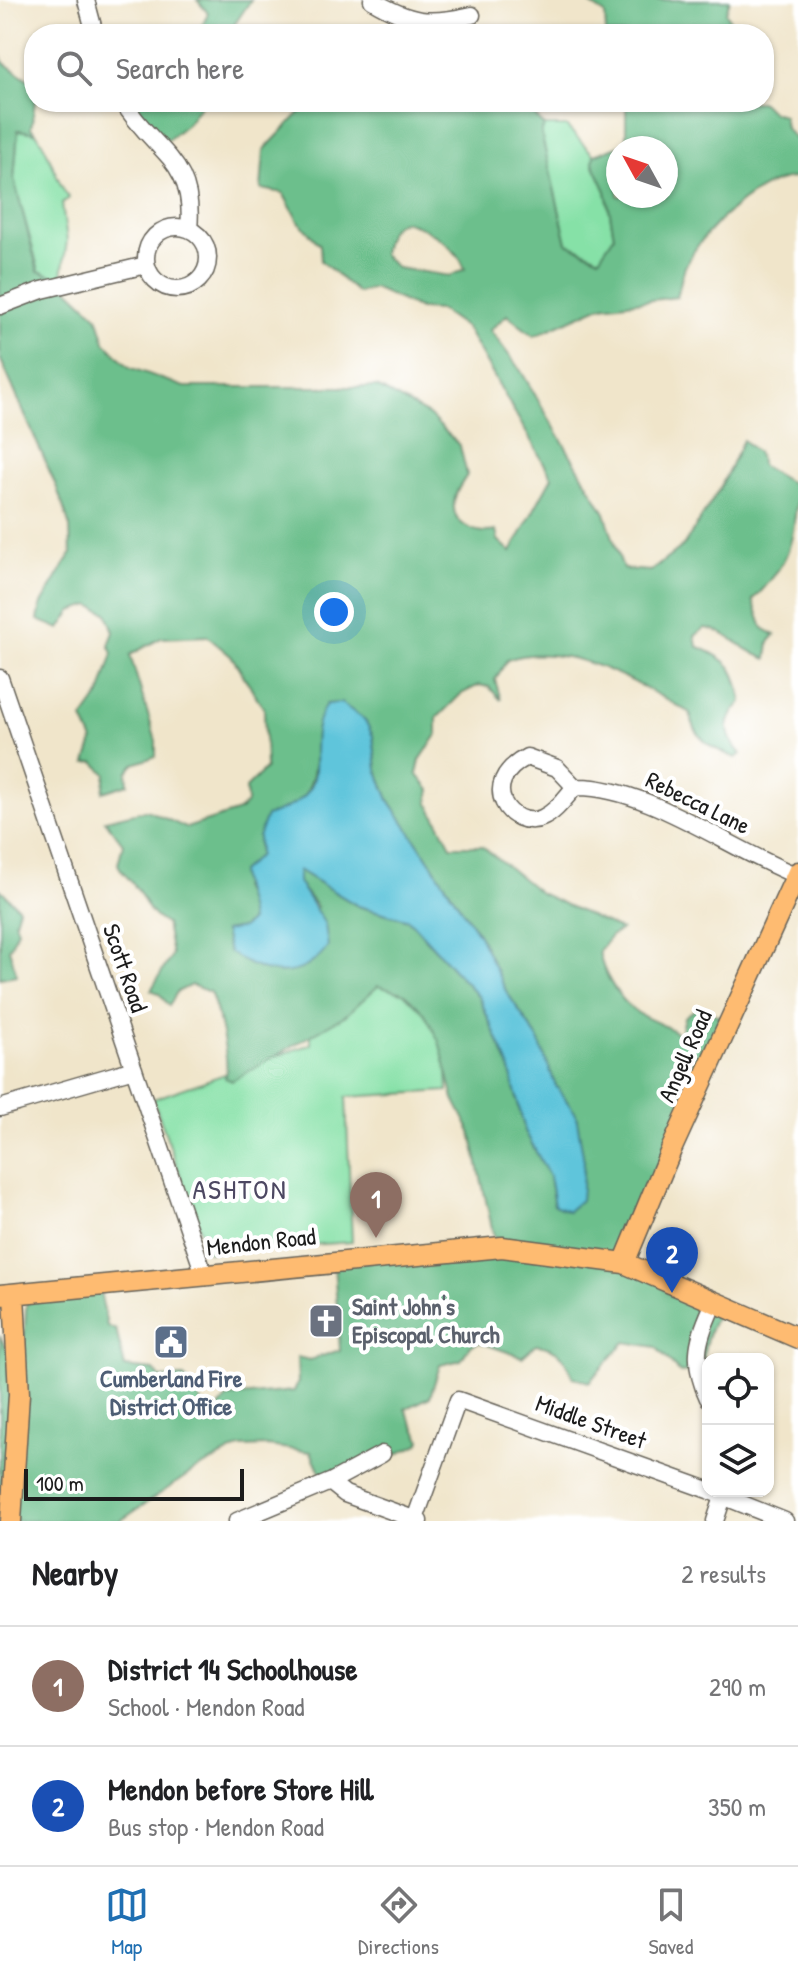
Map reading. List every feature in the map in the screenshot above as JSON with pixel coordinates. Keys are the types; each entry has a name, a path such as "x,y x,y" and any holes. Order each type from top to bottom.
{"main road":[{"name":"Angell Road","path":"624,1263 671,1150 797,875"},
{"name":"Mendon Road","path":"7,1294 502,1247 624,1263 798,1338"},
{"path":"7,1294 19,1374 11,1521"},
{"path":"0,1337 19,1374"}],"street":[{"path":"86,0 92,24"},
{"path":"372,0 408,17 434,23 472,15"},
{"path":"131,112 182,175 191,202 189,229"},
{"path":"175,227 189,229 200,237 208,250 208,264 203,277 192,286 178,290 164,287 152,278 146,265 147,251 162,231 175,227"},
{"path":"0,306 42,290 146,265"},
{"name":"Scott Road","path":"0,678 204,1274"},
{"path":"527,757 557,768 575,787 540,819 526,818 514,812 499,795 502,776 512,765 527,757"},
{"name":"Rebecca Lane","path":"575,787 612,789 645,801 797,875"},
{"path":"0,1108 134,1069"},
{"path":"702,1382 697,1342 715,1301"},
{"name":"Middle Street","path":"417,1520 458,1400 702,1487"},
{"path":"237,1521 330,1482 382,1454"},
{"path":"330,1482 345,1494 417,1520"},
{"path":"715,1521 716,1497"},
{"name":"Middle Street","path":"728,1497 785,1521"}],"green space":[{"path":"197,0 251,0 235,24 203,24 208,13"},
{"path":"584,0 730,0 726,13 732,24 606,24 605,14"},
{"path":"0,54 4,63 24,77 24,112 33,112 31,128 36,133 18,130 14,179 38,271 56,277 97,316 105,342 129,367 184,387 377,387 429,415 460,446 467,475 456,495 456,515 459,521 472,529 496,531 498,540 511,552 552,477 466,328 440,310 420,309 374,288 358,293 321,261 320,245 298,221 283,193 261,189 264,150 300,112 532,112 544,126 541,133 567,243 599,258 614,236 609,208 678,208 678,136 626,136 626,112 772,112 783,115 785,128 798,142 798,178 767,186 717,223 692,253 677,297 601,306 534,336 507,315 490,330 521,371 605,513 623,569 651,571 684,545 720,488 743,440 757,452 762,466 798,487 789,549 784,561 753,600 763,628 775,635 769,642 767,659 713,630 705,628 695,636 697,646 717,656 734,672 742,702 732,715 728,728 731,740 741,754 736,758 712,746 696,730 690,713 602,667 554,655 530,655 507,660 495,680 501,700 489,687 479,685 461,694 437,718 437,735 420,760 417,774 430,790 428,802 451,846 482,846 540,893 621,930 611,936 599,951 611,984 635,1011 680,1035 684,1017 697,1008 734,1021 621,1259 722,1307 702,1353 702,1371 680,1373 656,1347 625,1342 589,1382 573,1377 564,1359 550,1348 536,1345 522,1357 479,1342 470,1346 461,1360 440,1365 430,1397 405,1409 421,1440 419,1444 327,1487 311,1452 268,1446 240,1447 195,1470 120,1521 0,1521 0,1336 11,1357 24,1340 27,1294 100,1291 107,1326 116,1330 125,1367 154,1370 160,1378 184,1377 203,1405 217,1410 228,1397 294,1391 298,1382 297,1357 310,1360 340,1350 334,1264 497,1251 471,1132 454,1099 439,1041 425,1014 405,994 378,986 346,1015 232,1081 225,1078 225,1048 210,992 191,985 177,992 169,1006 159,993 151,990 172,955 166,924 149,910 118,864 123,844 105,820 147,810 186,828 239,811 247,803 246,788 266,768 264,709 232,657 207,636 161,638 130,655 156,741 156,756 134,764 127,772 128,784 103,792 106,774 94,762 86,763 93,741 83,719 100,695 113,653 109,645 114,632 107,613 90,605 72,611 60,629 38,620 41,605 71,554 70,527 57,488 0,358","holes":["398,223 413,224 440,238 455,252 465,269 450,276 397,268 383,255 388,234","316,730 373,736 377,769 389,800 479,935 506,991 538,1039 556,1086 576,1114 554,1205 549,1176 525,1131 509,1066 479,997 409,920 358,906 298,870 297,882 317,907 229,952 224,931 242,928 250,921 249,903 241,887 259,855 258,837 298,803 311,782"]},
{"path":"133,112 196,112 188,123 160,146 133,116"},
{"path":"544,126 566,126 594,155 593,163 606,191 606,208 609,208 614,236 600,258 567,243 541,133"},
{"path":"18,130 36,133 69,198 62,204 67,241 61,282 39,271 14,180"},
{"path":"606,150 606,191 593,163 594,155"},
{"path":"0,889 19,908 15,921 18,930 9,949 17,975 0,978"},
{"path":"443,981 448,1091 346,1097 352,1242 208,1252 153,1099 311,1044 311,990"}],"water":[{"path":"341,703 365,720 373,736 377,769 389,800 479,935 506,991 538,1039 556,1086 576,1114 584,1161 581,1200 568,1211 554,1205 549,1176 525,1131 509,1066 479,997 409,920 358,906 298,870 298,882 325,924 328,946 306,966 282,973 255,967 229,952 224,931 242,928 250,921 240,872 259,855 258,837 266,816 291,806 305,795 313,782 318,722 326,704"}],"place":[{"name":"District 14 Schoolhouse","path":"376,1238"},
{"name":"Mendon before Store Hill","path":"672,1293"},
{"name":"Saint John's Episcopal Church","path":"326,1321"},
{"name":"Cumberland Fire District Office","path":"171,1342"}],"district":[{"name":"ASHTON","path":"240,1189"}]}
